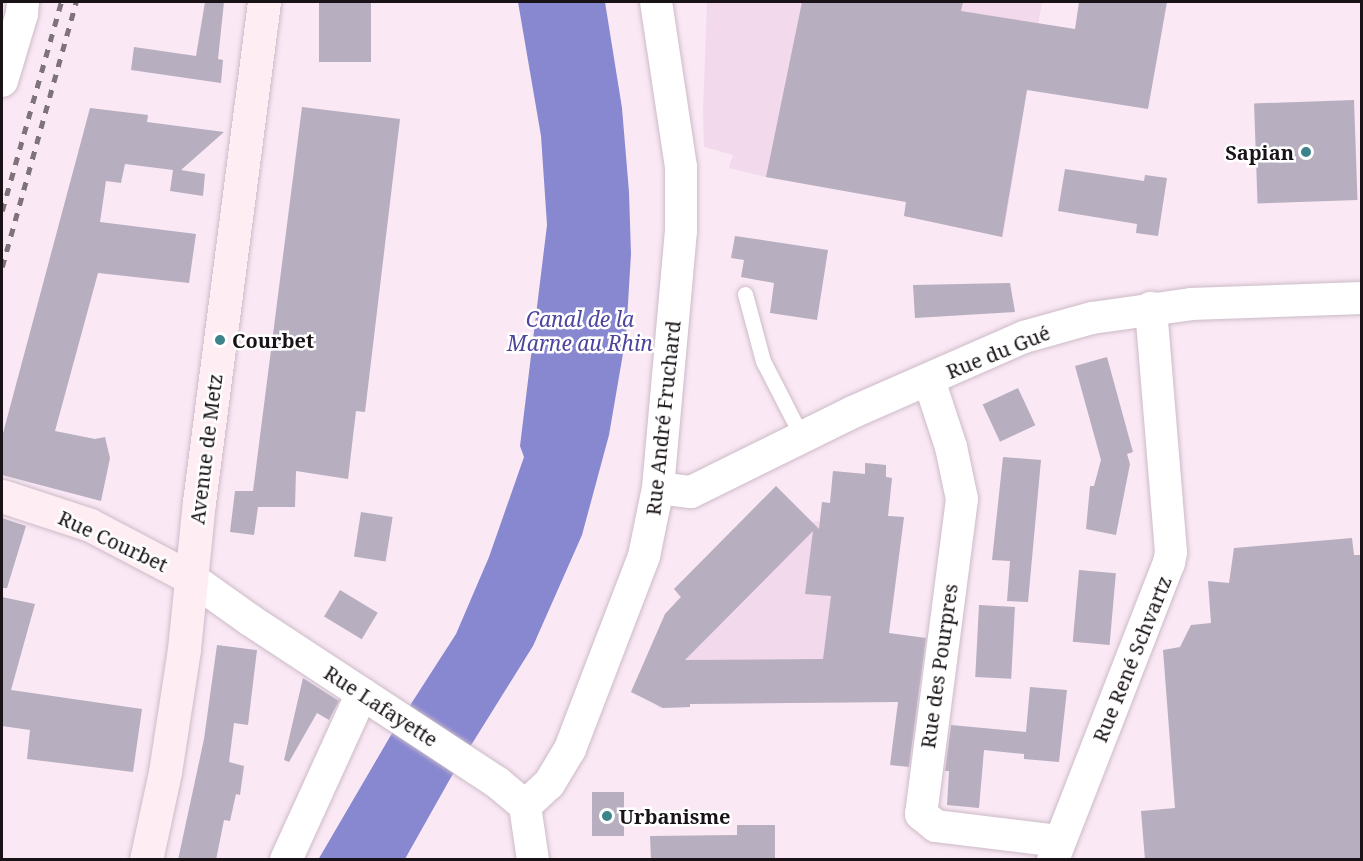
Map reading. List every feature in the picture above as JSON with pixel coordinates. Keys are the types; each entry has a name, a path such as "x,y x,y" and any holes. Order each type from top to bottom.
{"main road":[{"name":"Avenue de Metz","path":"146,860 165,772 184,649 264,2"},
{"name":"Rue Courbet","path":"2,496 90,525 191,578"}],"street":[{"path":"2,81 22,14 23,2"},
{"name":"Rue André Fruchard","path":"525,806 549,784 570,749 644,556 658,488 681,231 681,167 656,2"},
{"name":"Rue du Gué","path":"658,488 691,492 802,437 1024,337 1092,318 1151,308 1362,298"},
{"name":"Rue René Schvartz","path":"1056,850 1169,563 1171,552 1151,308"},
{"name":"Rue des Pourpres","path":"929,380 951,447 962,499 921,814 936,826 1056,850"},
{"name":"Rue Lafayette","path":"191,578 374,702 477,768 525,806"},
{"path":"286,860 374,702"},
{"path":"525,806 533,860"}],"lane":[{"path":"745,294 763,361 802,437"}],"shaded area":[{"path":"707,2 1042,2 1003,237 904,216 906,202 766,177 729,168 733,155 704,147"},
{"path":"865,463 886,465 886,477 892,478 888,516 904,517 892,613 886,613 875,702 690,704 690,707 660,708 645,697 631,692 665,614 680,597 674,589 776,486 812,522 820,521 822,502 830,503 833,471 865,474"}],"water":[{"name":"Canal de la Marne au Rhin","path":"518,2 605,2 622,108 629,192 631,254 626,336 609,435 582,535 533,646 450,779 405,859 318,860 391,735 456,634 489,557 524,457 520,446 547,225 541,136"}],"building":[{"path":"205,2 224,2 218,59 223,60 221,83 131,70 134,47 196,56"},
{"path":"319,2 371,2 371,62 319,62"},
{"path":"802,2 963,2 961,11 1075,29 1079,2 1167,2 1148,109 1027,90 1002,237 904,216 906,202 766,177"},
{"name":"Sapian","path":"1354,100 1357,200 1258,203 1254,103"},
{"path":"302,107 400,119 365,412 356,411 348,479 296,471 295,507 258,507 254,535 230,532 235,491 253,491"},
{"path":"90,108 148,115 147,122 224,132 181,170 205,174 203,196 170,191 173,170 125,164 121,183 106,181 100,222 196,234 189,283 98,273 55,431 95,439 105,437 110,458 101,501 2,475 2,437"},
{"path":"1065,169 1144,181 1145,175 1167,178 1158,236 1136,233 1137,224 1058,211"},
{"path":"735,236 828,250 817,320 770,313 774,283 741,277 744,260 731,258"},
{"path":"1010,283 1015,312 915,318 913,285"},
{"path":"1107,357 1133,452 1127,454 1130,464 1116,535 1086,529 1090,486 1094,486 1101,460 1075,366"},
{"path":"1018,388 1035,425 1000,442 983,404"},
{"path":"1003,457 1041,460 1028,602 1007,601 1010,561 992,560"},
{"path":"865,463 886,465 886,477 892,478 888,516 904,517 889,633 926,638 909,767 890,765 898,702 690,704 690,707 663,708 631,692 665,614 681,597 674,589 776,486 819,529 822,502 830,503 833,471 865,474","holes":["813,531 805,594 831,596 823,659 685,660"]},
{"path":"361,512 393,517 386,561 354,556"},
{"path":"2,518 26,526 7,588 2,588"},
{"path":"1352,538 1354,555 1362,555 1362,860 1145,860 1141,811 1175,808 1163,650 1180,647 1191,625 1211,623 1208,581 1229,583 1234,548"},
{"path":"1079,570 1116,573 1110,645 1073,642"},
{"path":"340,590 378,613 362,639 324,617"},
{"path":"2,597 35,604 11,690 142,709 133,772 27,759 30,730 2,726"},
{"path":"979,605 1015,607 1011,679 975,677"},
{"path":"217,645 257,650 248,725 234,723 229,762 244,766 240,795 236,794 230,821 224,820 216,860 178,860 204,739"},
{"path":"303,678 339,701 329,720 317,713 289,762 284,760"},
{"path":"1030,687 1067,690 1059,762 1024,759 1024,754 984,750 979,808 947,805 949,771 945,771 951,725 1026,732"},
{"name":"Urbanisme","path":"592,792 624,792 624,836 592,836"},
{"path":"737,825 775,825 775,860 651,860 650,836 737,835"}],"railway":[{"path":"2,211 61,2"},
{"path":"2,267 76,2"}],"place":[{"name":"Sapian","path":"1306,152"},
{"name":"Courbet","path":"220,340"},
{"name":"Urbanisme","path":"607,816"}]}
